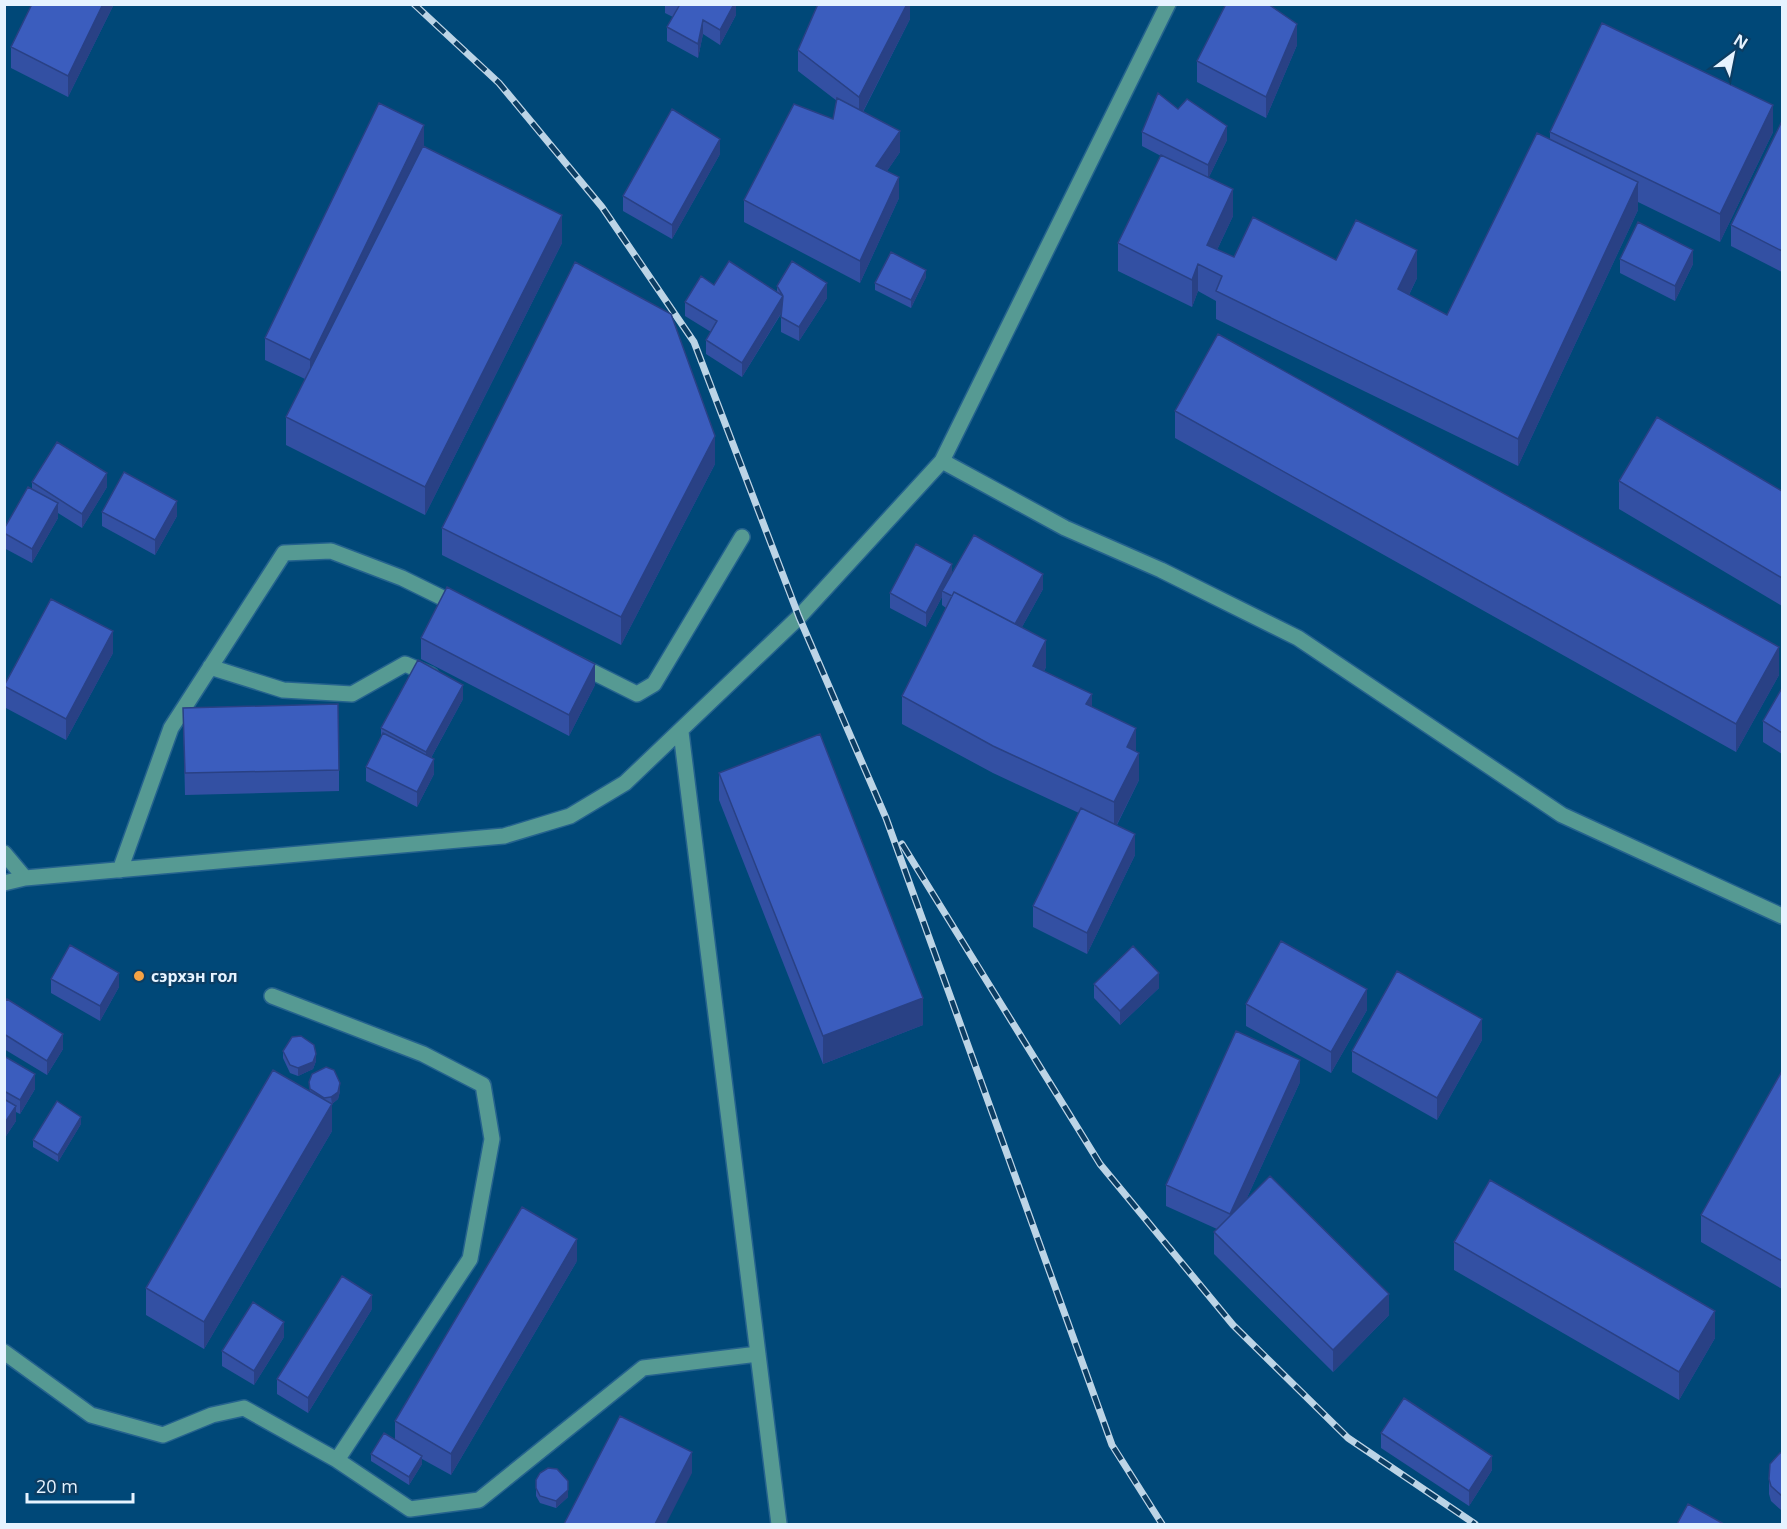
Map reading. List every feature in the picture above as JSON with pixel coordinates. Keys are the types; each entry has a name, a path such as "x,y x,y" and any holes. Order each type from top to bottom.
{"street":[{"path":"4,883 25,878 504,836 570,816 625,783 799,617 942,461 1168,4"},
{"path":"942,461 1065,528 1161,570 1298,638 1562,815 1782,916"},
{"path":"562,657 637,694 654,684 742,537"},
{"path":"120,870 171,728 284,553 331,551 402,578 477,615"},
{"path":"210,667 283,690 352,694 405,664 432,675"},
{"path":"681,732 779,1524"},
{"path":"4,853 25,878"},
{"path":"272,996 423,1054 483,1085 492,1139 470,1259 338,1460"},
{"path":"4,1352 91,1415 163,1434 212,1415 244,1408 338,1460 410,1509 479,1500 643,1368 758,1354"}],"building":[{"path":"32,4 103,4 68,76 11,47"},
{"path":"676,4 734,4 720,30 703,20 698,44 667,27 679,6"},
{"path":"818,4 907,4 859,97 798,50"},
{"path":"1226,4 1268,4 1297,24 1266,97 1197,61"},
{"path":"1602,23 1773,105 1720,214 1550,132"},
{"path":"1158,93 1178,109 1187,99 1227,126 1208,165 1142,132"},
{"path":"837,98 900,131 876,166 899,177 860,261 744,200 794,104 833,119"},
{"path":"379,103 424,125 310,360 265,338"},
{"path":"672,109 720,139 672,225 623,196"},
{"path":"1782,121 1782,251 1731,225"},
{"path":"1537,133 1638,182 1518,439 1216,291 1222,276 1198,264 1192,280 1118,243 1161,155 1233,189 1207,245 1234,257 1253,217 1336,260 1356,220 1417,250 1398,289 1447,315"},
{"path":"423,146 562,215 425,487 286,417"},
{"path":"1638,222 1693,250 1675,286 1620,259"},
{"path":"891,252 926,270 911,300 875,283"},
{"path":"729,261 783,296 742,363 706,340 717,321 685,302 701,276 714,285"},
{"path":"792,261 827,283 799,327 781,317 783,296 777,286"},
{"path":"575,262 671,314 715,436 621,617 442,528"},
{"path":"1218,334 1779,647 1736,724 1175,411"},
{"path":"1657,417 1782,491 1782,578 1619,481"},
{"path":"57,442 107,473 82,514 32,482"},
{"path":"124,472 177,501 155,540 102,512"},
{"path":"28,487 58,503 32,549 4,533 4,529"},
{"path":"974,535 1043,574 1015,624 954,592 952,596 942,591"},
{"path":"916,544 952,564 926,613 890,593"},
{"path":"447,587 595,664 569,715 421,638"},
{"path":"954,592 1046,640 1033,666 1092,694 1086,704 1136,728 1127,747 1139,753 1114,802 993,746 902,696"},
{"path":"51,599 113,631 66,719 4,686"},
{"path":"418,660 463,685 426,752 381,728"},
{"path":"1782,688 1782,733 1763,721"},
{"path":"338,704 339,770 185,773 183,708"},
{"path":"383,733 434,759 417,792 366,767"},
{"path":"820,734 923,998 823,1036 719,773"},
{"path":"1081,808 1135,834 1087,933 1033,906"},
{"path":"1281,941 1367,989 1331,1052 1246,1004"},
{"path":"70,945 119,973 100,1006 51,979"},
{"path":"1133,946 1159,973 1120,1011 1094,984"},
{"path":"1397,971 1482,1019 1437,1098 1352,1051"},
{"path":"7,999 63,1034 47,1061 4,1034 4,1002"},
{"path":"1236,1031 1300,1060 1230,1214 1166,1185"},
{"path":"301,1036 314,1045 316,1054 313,1062 298,1068 290,1065 283,1051 292,1037"},
{"path":"4,1056 35,1074 20,1100 4,1091"},
{"path":"326,1067 334,1070 340,1083 338,1092 331,1097 324,1098 310,1089 309,1082 312,1074"},
{"path":"273,1070 332,1104 204,1322 146,1288"},
{"path":"1782,1071 1782,1261 1701,1215"},
{"path":"4,1099 16,1106 4,1124"},
{"path":"57,1101 81,1117 58,1155 33,1140"},
{"path":"1270,1176 1389,1294 1333,1350 1214,1232"},
{"path":"1490,1180 1715,1311 1679,1372 1454,1242"},
{"path":"522,1207 577,1239 451,1454 395,1421"},
{"path":"342,1276 372,1295 308,1398 277,1379"},
{"path":"253,1302 284,1322 254,1371 222,1351"},
{"path":"1404,1398 1492,1456 1469,1491 1381,1433"},
{"path":"620,1416 692,1452 655,1524 564,1524"},
{"path":"384,1433 422,1456 409,1477 371,1454"},
{"path":"1782,1453 1782,1496 1771,1486 1769,1479 1770,1464"},
{"path":"548,1468 557,1469 568,1481 568,1490 556,1501 540,1496 536,1488 536,1480 540,1473"},
{"path":"1688,1504 1724,1524 1677,1524"}],"railway":[{"path":"414,4 499,83 602,207 694,342 799,617 886,818 1112,1445 1162,1524"},
{"path":"902,844 1100,1164 1233,1325 1348,1438 1475,1524"}],"place":[{"name":"сэрхэн гол","path":"139,976"}]}
